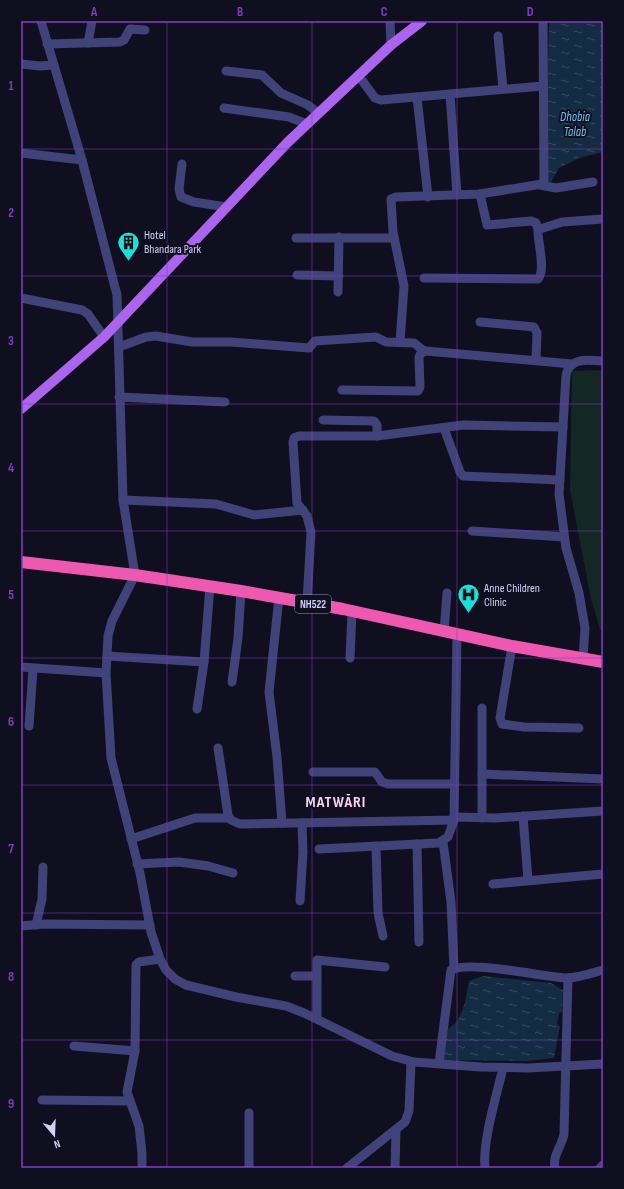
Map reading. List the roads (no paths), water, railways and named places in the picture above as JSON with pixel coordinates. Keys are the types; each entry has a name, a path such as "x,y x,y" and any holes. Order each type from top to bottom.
{"highway":[{"name":"NH522","path":"21,562 135,575 241,591 352,612 512,646 603,662"}],"main road":[{"path":"21,409 104,337 306,124 358,75 418,22"}],"street":[{"path":"40,21 82,160 116,286 119,320 119,397 123,500 135,575 112,621 108,636 106,673 111,758 138,864 150,926 160,958 175,979 186,985 286,1006 317,1018 392,1056 411,1062 503,1068 603,1064"},
{"path":"88,43 92,21"},
{"path":"390,21 392,45"},
{"path":"540,185 544,180 543,21"},
{"path":"47,44 120,42 124,40 130,29 145,30"},
{"path":"498,36 503,89"},
{"path":"21,64 40,66 54,65"},
{"path":"226,71 262,75 281,93 308,105 318,113"},
{"path":"358,75 378,100 543,86"},
{"path":"450,94 457,195"},
{"path":"417,97 428,197"},
{"path":"224,108 289,117 306,124"},
{"path":"21,153 82,160"},
{"path":"182,164 179,189 181,197 194,202 226,207"},
{"path":"400,342 404,286 394,238 391,199 396,197 480,194 540,185 556,188 593,182"},
{"path":"424,278 539,279 541,262 536,223 531,221 487,225 480,194"},
{"path":"538,230 562,222 603,219"},
{"path":"338,292 339,237"},
{"path":"296,238 394,238"},
{"path":"297,275 339,276"},
{"path":"21,298 82,310 88,314 104,337"},
{"path":"480,322 534,327 537,333 536,360"},
{"path":"119,347 146,337 156,336 192,342 231,342 309,348 315,341 374,337 386,342 414,343 424,351 572,364 582,360 603,361"},
{"path":"342,390 418,391 420,387 419,357 424,351"},
{"path":"572,364 567,370 566,375 559,494 566,548 579,592 585,628 583,658"},
{"path":"119,397 225,402"},
{"path":"323,420 374,421 377,425 377,436"},
{"path":"307,603 311,532 309,520 298,505 297,500 294,438 299,436 377,436 463,425 563,427"},
{"path":"444,428 460,472 463,476 560,480"},
{"path":"123,500 216,504 254,515 303,510"},
{"path":"472,531 564,537"},
{"path":"197,709 204,662 210,586"},
{"path":"232,682 238,638 241,591"},
{"path":"444,632 447,592"},
{"path":"279,598 269,692 277,757 282,823"},
{"path":"350,658 352,612"},
{"path":"319,849 443,842 448,837 454,818 457,634"},
{"path":"512,646 500,718 502,724 524,727 579,728"},
{"path":"107,656 204,662"},
{"path":"21,667 106,673"},
{"path":"29,726 33,669"},
{"path":"482,708 482,818"},
{"path":"218,748 229,818"},
{"path":"313,772 375,772 382,782 388,784 455,784"},
{"path":"482,774 603,779"},
{"path":"131,840 195,818 229,818 234,822 249,825 482,818 603,811"},
{"path":"523,816 528,880"},
{"path":"300,901 303,852 302,823"},
{"path":"443,842 451,902 454,969"},
{"path":"417,844 419,942"},
{"path":"376,846 378,913 383,936"},
{"path":"138,864 179,862 208,866 233,873"},
{"path":"36,925 42,899 43,867"},
{"path":"493,884 603,874"},
{"path":"21,926 150,926"},
{"path":"142,1168 139,1126 130,1101 128,1088 135,1051 136,965 139,962 160,958"},
{"path":"317,1018 317,960 385,967"},
{"path":"439,1064 449,976 451,970 488,968 568,978 603,970"},
{"path":"295,976 317,976"},
{"path":"555,1168 554,1158 562,1142 564,1134 568,978"},
{"path":"74,1046 135,1051"},
{"path":"347,1168 405,1122 409,1112 411,1062"},
{"path":"485,1168 485,1152 491,1118 503,1068"},
{"path":"42,1100 130,1101"},
{"path":"249,1113 249,1168"},
{"path":"395,1168 396,1130"}],"water":[{"name":"Dhobia Talab","path":"549,21 603,21 603,152 579,158 559,168 551,182 545,182"},
{"path":"483,976 551,983 563,990 562,1012 559,1013 557,1025 560,1026 554,1058 527,1061 443,1060 448,1029 458,1020 461,1014 469,981"}],"place":[{"name":"Hotel Bhandara Park","path":"129,262"},
{"name":"Anne Children Clinic","path":"469,614"}],"district":[{"name":"MATWĀRI","path":"336,801"}]}
